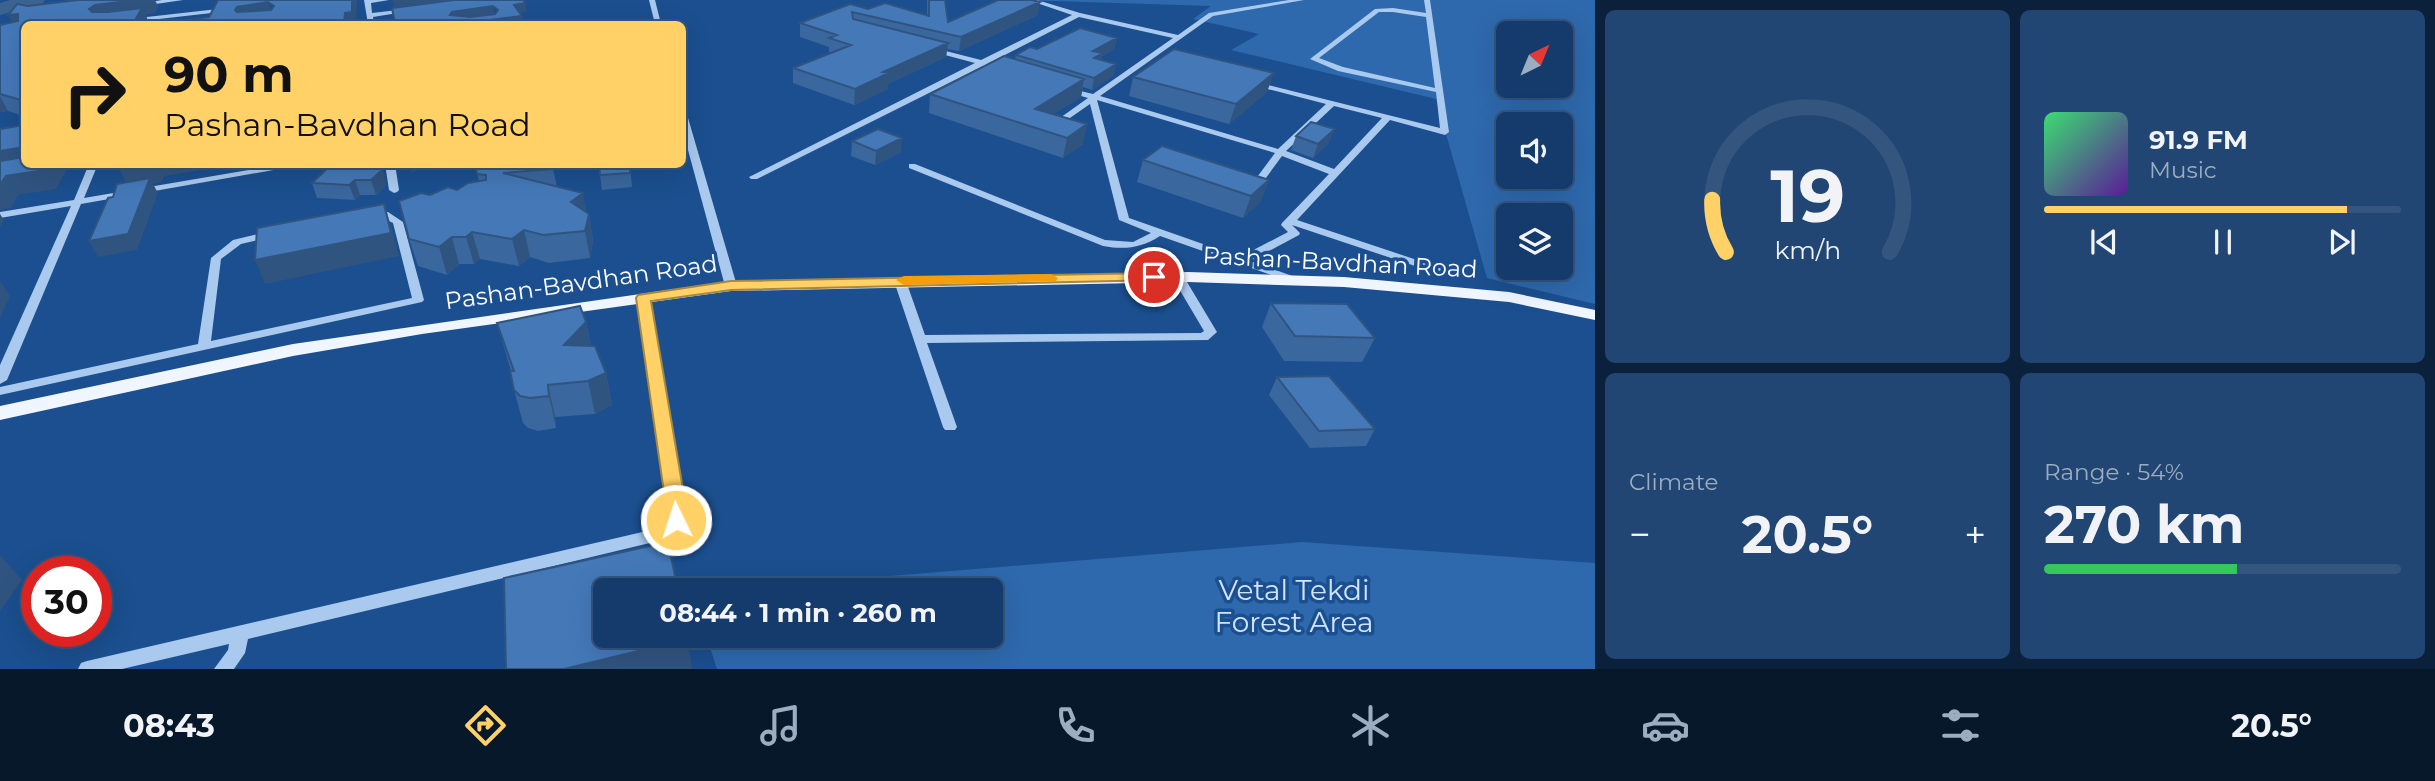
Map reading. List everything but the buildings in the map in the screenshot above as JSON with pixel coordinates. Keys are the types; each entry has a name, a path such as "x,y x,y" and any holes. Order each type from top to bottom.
{"main road":[{"name":"Pashan-Bavdhan Road","path":"0,414 293,350 422,329 731,286 1178,277 1298,281 1509,297 1595,315"}],"street":[{"path":"136,5 180,0"},
{"path":"370,21 367,1 386,0"},
{"path":"652,0 658,21"},
{"path":"1031,0 1078,15 1179,37"},
{"path":"1054,125 1211,14 1301,0"},
{"path":"1242,80 1445,132 1427,0"},
{"path":"161,21 172,1"},
{"path":"161,21 230,10"},
{"path":"369,15 420,10"},
{"path":"1429,16 1377,10 1314,59 1341,69 1440,91"},
{"path":"754,177 1078,15"},
{"path":"919,46 1007,70"},
{"path":"1153,57 1166,60"},
{"path":"1056,85 1280,152 1336,173"},
{"path":"1092,97 1124,220 1298,281"},
{"path":"1257,184 1280,152 1332,103"},
{"path":"1241,261 1295,233 1286,225 1388,117"},
{"path":"686,139 731,286"},
{"path":"912,166 1103,243 1124,247 1139,246 1160,232"},
{"path":"37,171 53,168"},
{"path":"0,380 92,168"},
{"path":"0,215 279,168"},
{"path":"391,168 394,190"},
{"path":"0,391 418,300 398,222 388,215 355,219"},
{"path":"1290,221 1455,276"},
{"path":"204,346 216,258 237,243 278,233"},
{"path":"920,339 1204,337 1211,332 1178,277"},
{"path":"900,281 950,427"},
{"path":"87,669 654,536 672,527 677,513 643,298"},
{"path":"223,669 236,653 240,633"}],"green space":[{"path":"1022,0 1595,0 1595,304 1487,278 1436,99 1231,50 1259,34 1193,19 1211,6"},
{"name":"Vetal Tekdi Forest Area","path":"1302,542 1595,563 1595,669 717,669 710,648 1003,648 1003,578 866,578"}],"waterway":[{"path":"0,9 35,0"}],"slow traffic":[{"path":"904,280 1051,278"}],"route":[{"path":"676,520 643,298 731,286 1154,277"}]}
